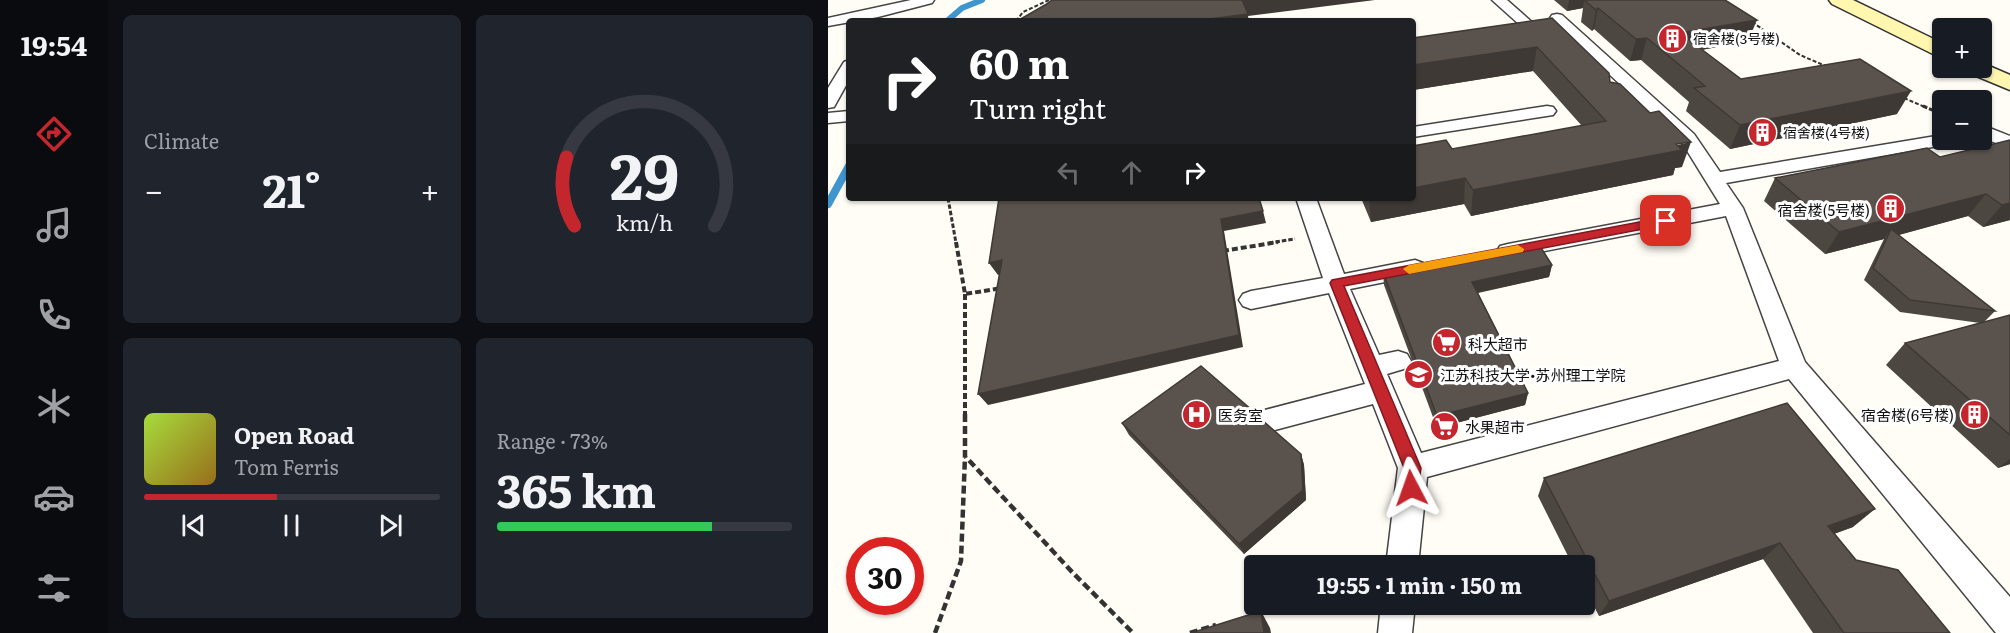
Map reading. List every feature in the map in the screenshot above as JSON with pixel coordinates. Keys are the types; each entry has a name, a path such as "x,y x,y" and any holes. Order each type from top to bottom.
{"street":[{"path":"876,17 927,0"},
{"path":"1499,0 1541,20 1643,96 1688,138 1733,208 1794,367 2010,623"},
{"path":"1838,0 1932,46"},
{"path":"1874,0 1932,27"},
{"path":"1503,26 1579,15"},
{"path":"828,22 846,20"},
{"path":"1992,55 2010,63"},
{"path":"828,103 846,70"},
{"path":"1992,75 2010,83"},
{"path":"1622,100 1643,96"},
{"path":"1416,132 1547,111"},
{"path":"828,118 846,116"},
{"path":"1992,134 2010,143"},
{"path":"1714,179 1932,142"},
{"path":"1307,201 1336,283 1413,468 1403,555"},
{"path":"1491,254 1733,208"},
{"path":"1251,300 1426,268"},
{"path":"1270,419 1376,379 1398,361"},
{"path":"1413,468 1794,367"},
{"path":"1395,633 1397,615"}],"path":[{"path":"1018,18 1023,12 1049,0"},
{"path":"1747,21 1757,24 1800,55 1833,68"},
{"path":"1899,96 1932,110"},
{"path":"935,633 961,561 965,294 949,201"},
{"path":"1213,253 1319,235"},
{"path":"965,294 1012,286"},
{"path":"964,456 1073,573 1133,633"},
{"path":"1190,633 1222,624"}],"building":[{"path":"1052,0 1242,0 1248,14 1218,18 1022,18"},
{"path":"1584,0 1725,0 1757,20 1680,33 1741,79 1860,59 1911,91 1740,125 1694,88 1705,86 1647,38 1636,39 1598,8 1596,10"},
{"path":"1552,18 1609,73 1610,82 1620,84 1650,113 1659,111 1691,142 1676,144 1682,150 1473,190 1465,178 1416,187 1416,145 1446,140 1452,149 1606,121 1537,47 1416,65 1416,38"},
{"path":"2010,140 2010,203 2002,205 1986,194 1839,232 1775,178 1927,148 1940,157 1969,150 1992,150 1992,144"},
{"path":"999,201 1260,201 1263,211 1221,219 1239,335 978,394 1002,260 989,263"},
{"path":"1891,229 1995,311 1910,300 1873,268"},
{"path":"1538,243 1552,265 1472,282 1528,393 1437,416 1383,272"},
{"path":"2010,315 2010,435 1905,343"},
{"path":"1201,366 1253,411 1256,418 1262,420 1301,454 1303,490 1239,544 1122,423"},
{"path":"1787,403 1875,509 1828,526 1856,560 1898,570 1950,633 1844,633 1780,543 1609,601 1595,575 1595,555 1585,555 1544,478"},
{"path":"1248,615 1262,615 1264,633 1191,633"}],"waterway":[{"path":"950,18 962,8 982,0"},
{"path":"828,204 846,171"}],"slow traffic":[{"path":"1409,269 1518,249"}],"place":[{"name":"宿舍楼(3号楼)","path":"1672,38"},
{"name":"宿舍楼(4号楼)","path":"1762,132"},
{"name":"宿舍楼(5号楼)","path":"1891,209"},
{"name":"科大超市","path":"1447,343"},
{"name":"江苏科技大学•苏州理工学院","path":"1419,374"},
{"name":"医务室","path":"1197,414"},
{"name":"宿舍楼(6号楼)","path":"1975,414"},
{"name":"水果超市","path":"1444,426"}],"route":[{"path":"1411,488 1413,468 1336,283 1666,221"}]}
